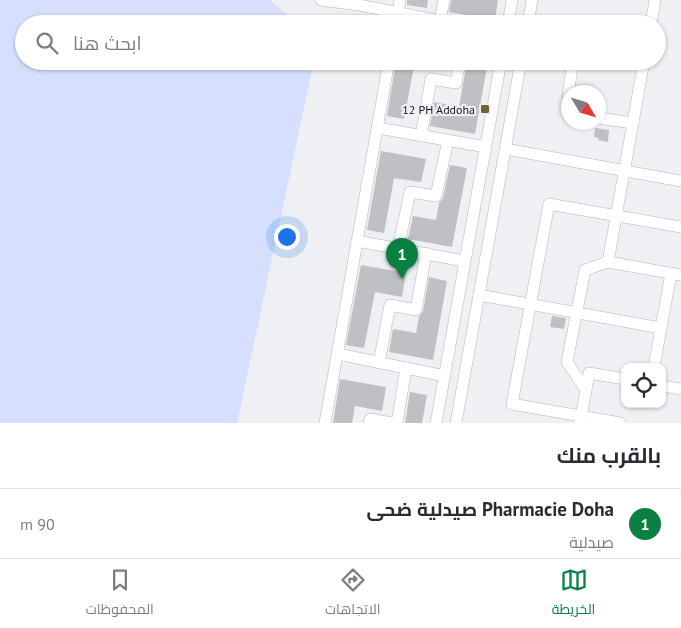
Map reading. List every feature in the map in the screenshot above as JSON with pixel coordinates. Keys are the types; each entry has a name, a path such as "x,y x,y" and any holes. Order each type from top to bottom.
{"street":[{"path":"321,0 360,5 388,15"},
{"path":"398,15 400,0"},
{"path":"441,15 444,0"},
{"path":"510,15 512,0"},
{"path":"530,15 532,0"},
{"path":"652,15 655,0"},
{"path":"326,423 388,70"},
{"path":"421,136 432,79 456,84 458,70"},
{"path":"436,423 499,70"},
{"path":"456,423 519,70"},
{"path":"569,85 572,70"},
{"path":"608,262 642,70"},
{"path":"606,119 633,123"},
{"path":"378,128 486,147"},
{"path":"398,249 410,192 436,196 448,140"},
{"path":"506,150 681,181"},
{"path":"620,423 581,420 512,404 548,204 681,227"},
{"path":"357,241 464,261"},
{"path":"379,363 390,305 416,310 426,253"},
{"path":"586,390 567,362 585,270 608,262 676,274 661,328 655,363"},
{"path":"479,294 661,328"},
{"path":"338,354 445,376"},
{"path":"397,423 406,368"},
{"path":"581,420 589,373 621,378"},
{"path":"666,387 681,389"},
{"path":"369,423 370,419 392,423"}],"shaded area":[{"path":"0,0 270,0 287,15 15,15 15,70 312,70 237,423 0,423"}],"building":[{"path":"407,0 428,0 427,8 407,5"},
{"path":"451,0 498,0 496,15 466,15 449,12"},
{"path":"395,70 413,70 404,119 387,116"},
{"path":"465,70 486,70 475,134 430,126 434,102 459,107"},
{"path":"595,130 609,130 608,142 594,137"},
{"path":"381,151 426,159 421,182 394,178 384,233 367,230"},
{"path":"450,165 467,168 452,247 408,239 413,216 436,220"},
{"path":"361,265 406,273 402,297 375,292 364,348 346,345"},
{"path":"429,277 447,281 433,360 389,352 393,329 416,333 419,317 423,311"},
{"path":"552,316 566,318 564,329 550,327"},
{"path":"340,379 386,387 382,411 355,406 352,423 333,423"},
{"path":"410,392 427,395 422,423 405,423"}],"place":[{"name":"12 PH Addoha","path":"485,109"},
{"name":"Pharmacie Doha صيدلية ضحى","path":"402,279"}]}
